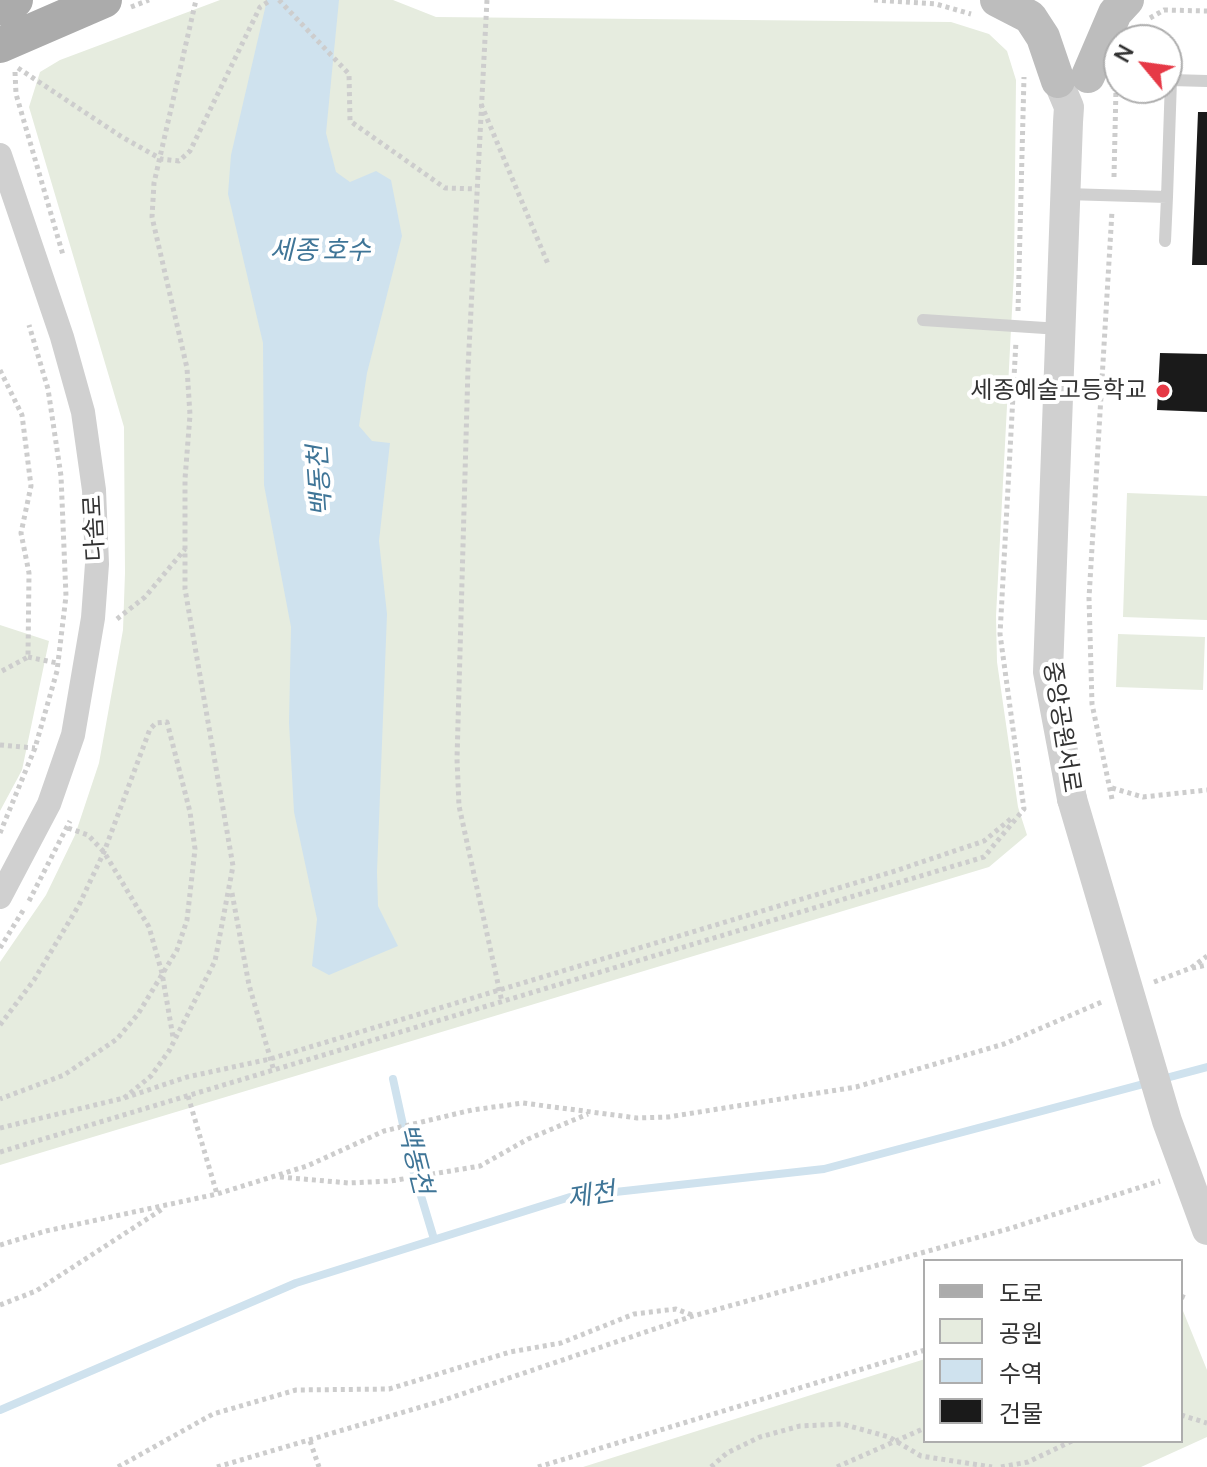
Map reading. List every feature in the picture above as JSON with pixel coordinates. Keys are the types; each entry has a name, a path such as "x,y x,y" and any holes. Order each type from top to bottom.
{"main road":[{"path":"0,7 15,0"},
{"path":"9,56 104,0"},
{"path":"1045,0 1056,25 1061,56 1082,87"},
{"path":"1082,87 1098,0"},
{"path":"991,9 1030,17 1082,87"},
{"path":"1082,87 1115,13 1135,11"}],"street":[{"name":"중앙공원서로","path":"1082,87 1066,194 1048,672 1072,799 1162,1107 1207,1230"},
{"name":"다솜로","path":"0,155 62,337 83,412 94,490 97,564 94,609 73,735 49,804 0,897"}],"lane":[{"path":"1165,241 1171,80 1207,81"},
{"path":"1066,194 1167,197"},
{"path":"923,320 1061,329"}],"path":[{"path":"196,0 154,183 152,217 179,327 190,415 185,589 233,866 232,894 239,935 274,1071"},
{"path":"9,56 161,159 179,161 190,151 260,7 271,0"},
{"path":"279,0 349,74 350,121 445,188 476,189"},
{"path":"487,0 476,189 457,759 459,806 502,1002"},
{"path":"874,0 991,9"},
{"path":"1135,11 1207,11"},
{"path":"0,1152 984,857 1024,809 1000,634 1017,326 1024,68"},
{"path":"1082,87 1113,196 1089,598 1092,704 1112,799"},
{"path":"481,103 548,264"},
{"path":"0,833 35,748 57,663 66,596 65,518 48,389 27,318"},
{"path":"0,370 22,415 30,467 31,486 21,533 29,573 28,657"},
{"path":"116,619 145,597 185,549"},
{"path":"0,672 28,657 57,663"},
{"path":"0,1025 56,944 104,852 150,729 156,723 167,722 190,812 195,849 187,920 177,950 138,1014 117,1039 93,1059 64,1075 0,1099"},
{"path":"0,745 35,748"},
{"path":"1112,788 1143,797 1207,790"},
{"path":"0,1128 124,1098 187,1077 270,1059 964,848 984,841 1024,809"},
{"path":"68,828 88,835 104,852 121,874 149,927 162,973 174,1038"},
{"path":"124,1098 151,1076 193,1008 215,961 233,866"},
{"path":"1191,968 1207,956"},
{"path":"1150,983 1207,965"},
{"path":"0,1245 46,1231 217,1194 307,1166 384,1131 425,1120 523,1103 637,1118 668,1117 775,1103 856,1087 1004,1044 1109,998"},
{"path":"188,1096 217,1194"},
{"path":"275,1176 349,1183 391,1181 480,1166 528,1139 593,1112"},
{"path":"217,1467 310,1441 693,1316 1008,1229 1164,1180"},
{"path":"0,1305 36,1291 168,1205"},
{"path":"118,1467 213,1414 296,1390 389,1389 510,1352 561,1343 634,1314 676,1309 693,1316"},
{"path":"538,1467 556,1465 923,1351"},
{"path":"1183,1416 1207,1423"},
{"path":"711,1467 727,1453 760,1437 800,1426 842,1424 897,1442 921,1456 992,1467"},
{"path":"837,1467 923,1429"},
{"path":"310,1441 319,1467"},
{"path":"1001,1467 1028,1462 1068,1443"}],"green space":[{"path":"220,0 393,0 436,17 951,22 989,34 1007,51 1016,80 1014,272 996,616 997,662 1018,807 1027,835 989,867 0,1165 0,962 46,895 75,835 99,763 123,630 125,573 124,427 29,107 40,72 60,60"},
{"path":"1127,493 1207,496 1207,620 1123,617"},
{"path":"0,625 49,641 22,770 0,811"},
{"path":"1118,634 1205,637 1203,690 1116,687"},
{"path":"1183,1311 1207,1370 1207,1437 1141,1467 583,1467 923,1360 923,1443 1183,1443"}],"water":[{"name":"세종 호수","path":"267,0 339,0 326,133 336,172 350,182 376,171 391,180 402,236 367,373 359,426 372,441 390,443 379,541 387,614 377,872 378,906 398,946 329,975 312,966 317,919 294,812 289,723 291,627 264,485 263,343 228,194 231,155"}],"building":[{"path":"1198,112 1207,112 1207,265 1192,265"},
{"path":"1160,353 1207,354 1207,412 1157,410"}],"waterway":[{"name":"제천","path":"0,1410 296,1283 570,1197 824,1169 1207,1067"},
{"name":"백동천","path":"393,1079 412,1166 434,1239"}],"place":[{"name":"세종예술고등학교","path":"1163,391"}]}
